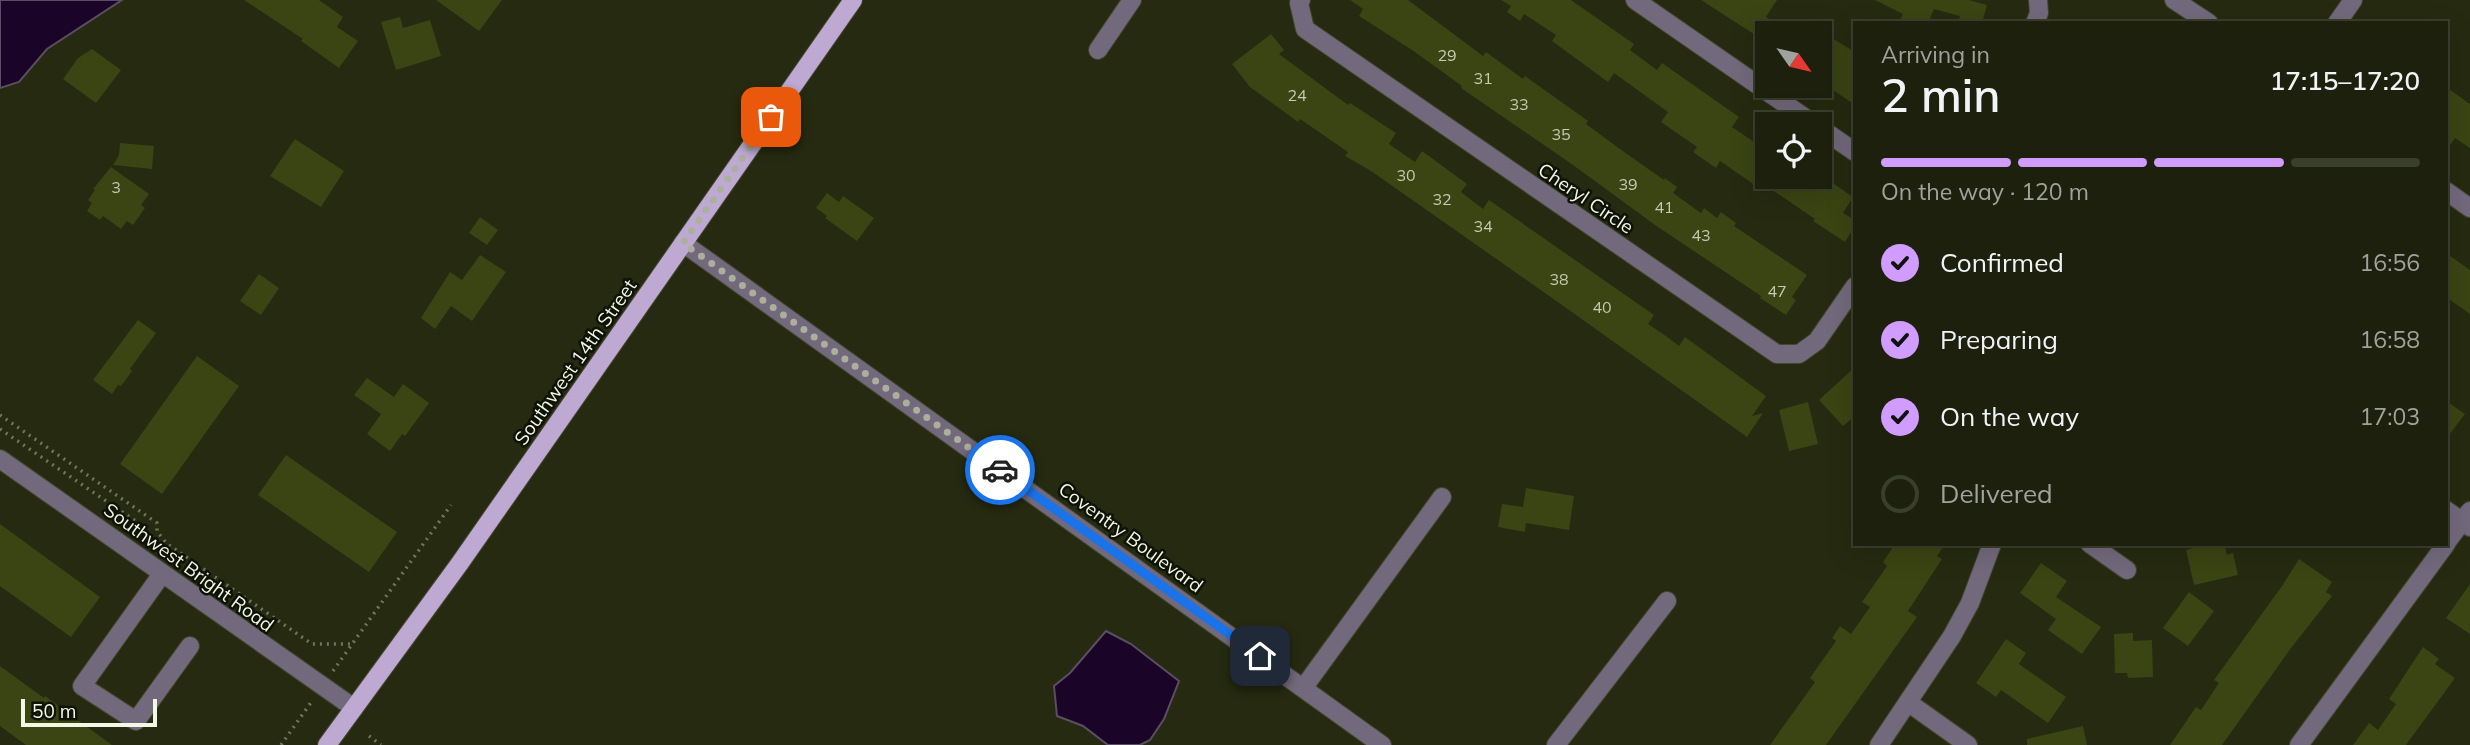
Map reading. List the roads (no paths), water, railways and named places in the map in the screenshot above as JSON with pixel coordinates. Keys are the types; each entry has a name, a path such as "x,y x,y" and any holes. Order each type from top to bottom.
{"main road":[{"name":"Southwest 14th Street","path":"327,745 498,509 853,0"}],"street":[{"path":"1098,50 1132,0"},
{"name":"Cheryl Circle","path":"1301,0 1299,3 1305,29 1777,354 1799,354 1817,341 1853,289"},
{"path":"1635,0 1797,112"},
{"path":"2036,21 2039,13 2038,0"},
{"path":"2174,0 2206,21"},
{"path":"2338,21 2353,0"},
{"path":"1832,136 1853,151"},
{"path":"2448,192 2470,208"},
{"name":"Coventry Boulevard","path":"683,243 1382,745"},
{"name":"Southwest Bright Road","path":"0,458 162,575 354,708"},
{"path":"1304,687 1442,496"},
{"path":"2448,511 2467,520 2448,542"},
{"path":"1879,745 1952,636 1970,603 1991,546"},
{"path":"2093,546 2127,570"},
{"path":"2300,745 2445,546"},
{"path":"162,575 82,686 136,721 190,646"},
{"path":"1556,745 1667,601"},
{"path":"1909,703 1968,745"}]}
